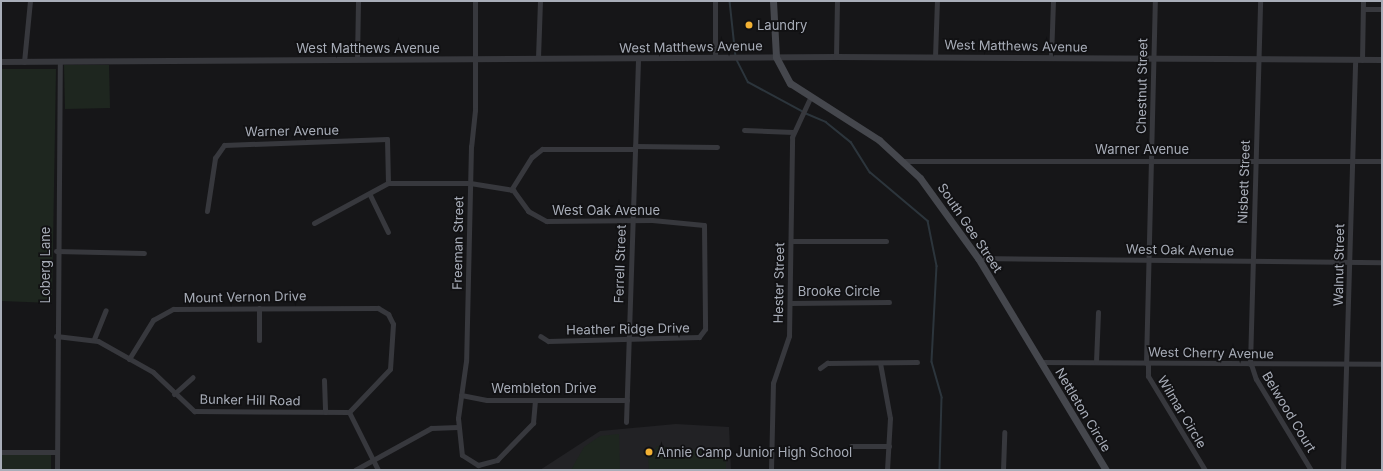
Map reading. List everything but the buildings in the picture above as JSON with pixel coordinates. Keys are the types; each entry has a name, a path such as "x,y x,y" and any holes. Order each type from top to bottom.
{"main road":[{"name":"South Gee Street","path":"773,1 776,57 790,83 810,98 853,122 903,161 947,210 978,258 1040,362"},
{"name":"Nettleton Circle","path":"1040,362 1106,470"}],"street":[{"path":"24,62 30,1"},
{"path":"357,59 358,1"},
{"name":"Freeman Street","path":"474,1 476,59 470,183 466,361 458,427 460,451 467,461 478,465 492,464 533,424 535,400"},
{"path":"538,58 540,1"},
{"path":"715,1 715,57"},
{"path":"836,56 837,1"},
{"path":"935,56 937,1"},
{"path":"1051,58 1053,1"},
{"name":"Chestnut Street","path":"1147,363 1148,260 1155,1"},
{"name":"Nisbett Street","path":"1251,364 1260,1"},
{"name":"Walnut Street","path":"1343,470 1348,364 1352,161 1363,1"},
{"path":"1363,9 1382,9"},
{"name":"West Matthews Avenue","path":"1,62 836,56 1382,60"},
{"name":"Ferrell Street","path":"626,422 638,58"},
{"name":"Loberg Lane","path":"57,470 56,251 60,61"},
{"name":"Hester Street","path":"771,470 772,383 786,350 790,302 793,132 798,119 810,98"},
{"path":"744,130 793,132"},
{"name":"Warner Avenue","path":"208,211 215,158 224,145 387,139 388,183"},
{"path":"314,222 370,195 388,183 470,183 511,190 532,157 542,149 717,147"},
{"name":"Warner Avenue","path":"903,161 1151,159 1382,161"},
{"name":"West Oak Avenue","path":"511,190 528,211 540,220 698,222 704,225"},
{"path":"370,195 388,232"},
{"name":"Heather Ridge Drive","path":"540,336 548,341 694,339 704,331 704,225"},
{"path":"791,241 886,241"},
{"path":"56,251 144,253"},
{"name":"West Oak Avenue","path":"978,258 1382,262"},
{"name":"Brooke Circle","path":"790,302 889,302"},
{"name":"Mount Vernon Drive","path":"129,359 148,326 165,312 181,308 375,307 385,311 393,324 390,369 349,412"},
{"path":"258,308 259,340"},
{"path":"94,339 106,310"},
{"path":"1096,362 1098,312"},
{"name":"Bunker Hill Road","path":"56,336 94,339 158,377 187,407 200,412 349,412"},
{"path":"820,368 827,363 917,362"},
{"name":"West Cherry Avenue","path":"1040,362 1382,364"},
{"path":"880,363 889,412 888,470"},
{"name":"Wilmar Circle","path":"1147,363 1148,376 1205,470"},
{"name":"Belwood Court","path":"1251,364 1256,379 1311,470"},
{"path":"174,394 193,377"},
{"path":"324,380 325,412"},
{"name":"Wembleton Drive","path":"461,395 535,400 627,400"},
{"path":"349,412 374,459 378,470"},
{"path":"355,470 432,428 458,427"},
{"path":"1003,470 1004,432"},
{"path":"851,446 889,446"},
{"path":"1,452 57,452"}],"shaded area":[{"path":"64,65 109,65 110,108 65,109"},
{"path":"1,69 56,69 52,303 1,301"},
{"name":"Annie Camp Junior High School","path":"676,424 729,427 731,470 540,470 600,431"},
{"path":"619,434 620,470 571,470 584,447 600,436"},
{"path":"657,446 726,453 726,470 649,470 648,457"},
{"path":"1,454 51,454 51,470 1,470"}],"waterway":[{"path":"730,1 736,57"},
{"path":"737,60 748,82 802,111"},
{"path":"805,113 826,122 851,142 870,172 928,221 937,266 932,362 942,398 940,470"}],"place":[{"name":"Laundry","path":"749,25"},
{"name":"Annie Camp Junior High School","path":"649,452"}]}
